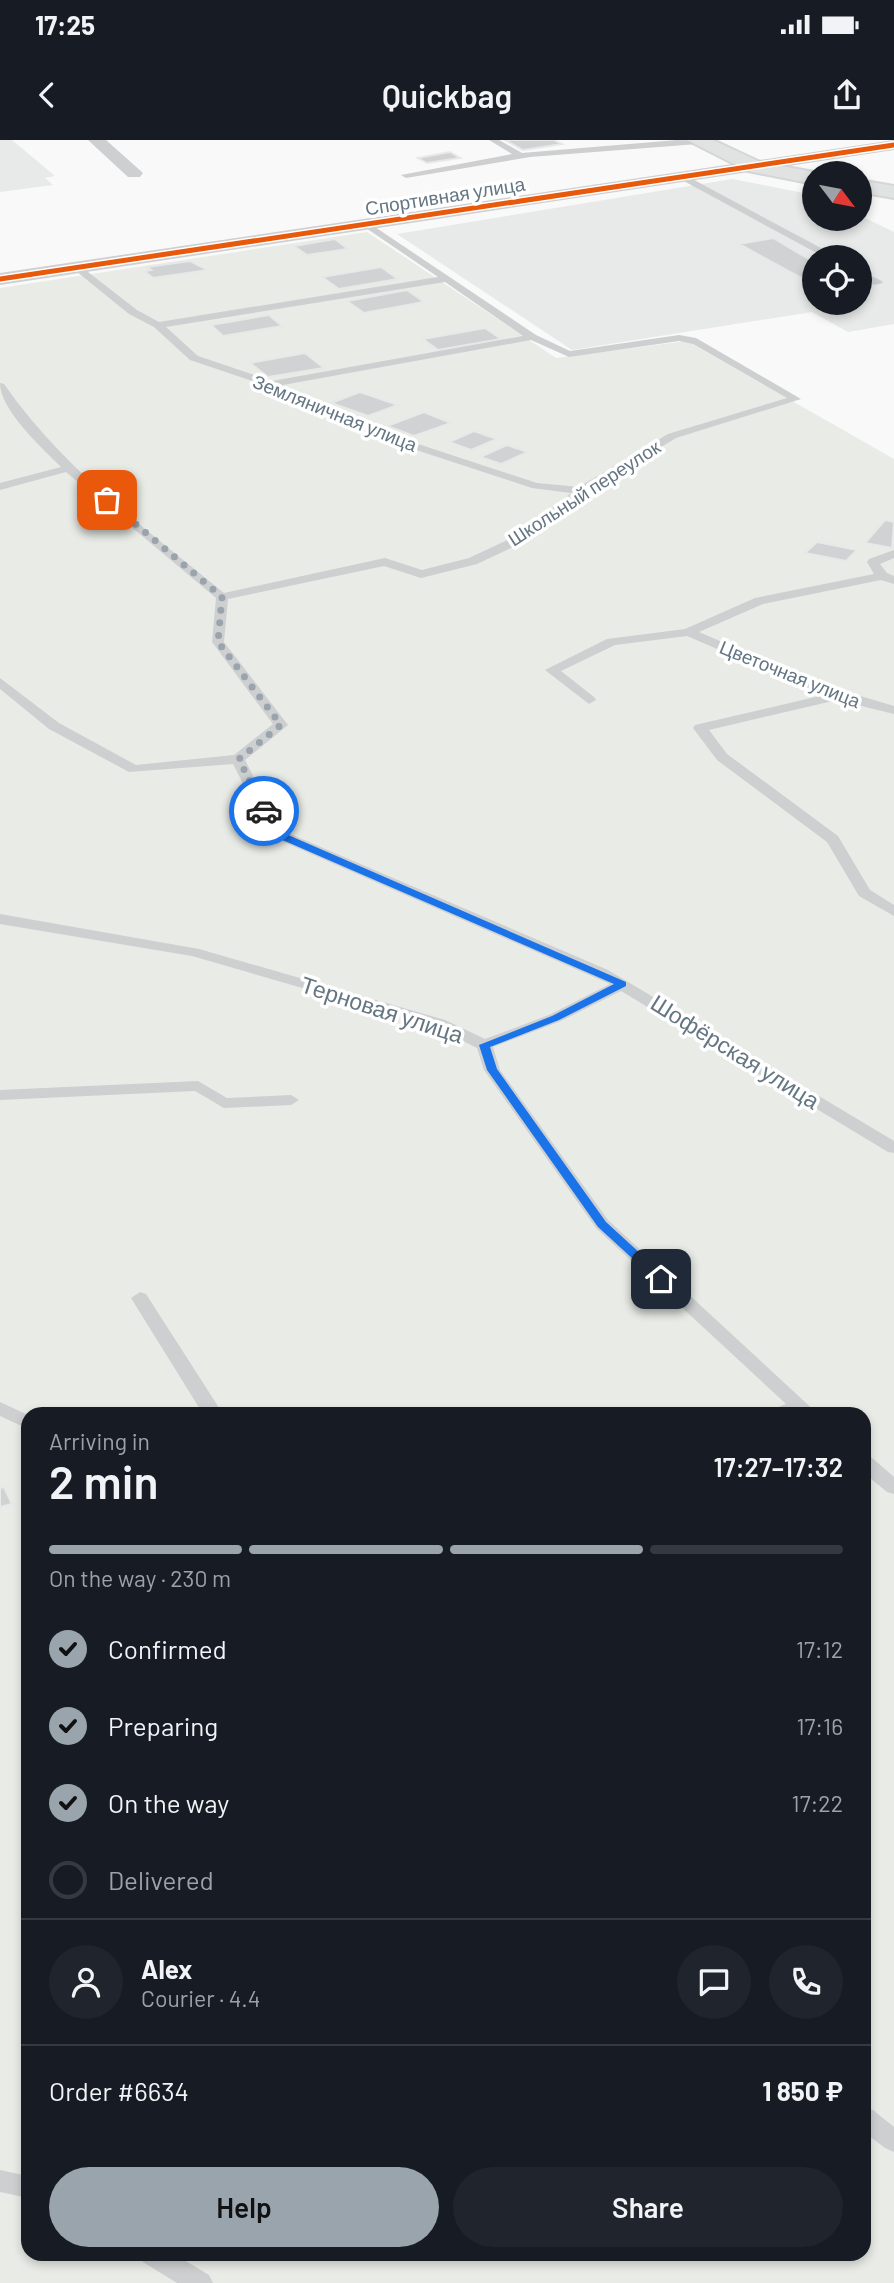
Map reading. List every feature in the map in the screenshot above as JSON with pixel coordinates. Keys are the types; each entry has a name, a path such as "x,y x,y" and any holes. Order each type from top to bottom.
{"street":[{"path":"96,140 134,173"},
{"path":"698,140 755,167 802,176"},
{"name":"Спортивная улица","path":"0,279 369,226 894,145"},
{"path":"872,188 894,192"}],"lane":[{"path":"493,140 521,156"},
{"path":"406,175 521,156 698,140"},
{"path":"683,177 809,245"},
{"path":"369,226 532,337"},
{"name":"Земляничная улица","path":"76,267 133,312 158,325 194,358 271,384 405,443 536,486 581,491"},
{"path":"158,325 447,279"},
{"path":"872,280 878,283"},
{"path":"271,384 532,337"},
{"name":"Школьный переулок","path":"222,597 385,562 421,574 473,561 522,538 581,491 672,436 796,399 696,341 679,338 569,354 532,337"},
{"path":"0,386 12,406 69,468 222,597 218,642 281,725 239,759 134,769 54,726 0,682"},
{"path":"0,487 69,468"},
{"path":"888,578 873,562 894,554"},
{"path":"589,700 552,670 612,642 688,632 760,601 888,578"},
{"name":"Цветочная улица","path":"688,632 840,695 867,705 894,710"},
{"path":"840,695 700,727 722,757 833,839 864,893 894,911"},
{"name":"Шофёрская улица","path":"239,759 275,833 623,984 894,1148"},
{"name":"Терновая улица","path":"0,919 194,952 439,1023 484,1045 492,1070 602,1224 800,1407"},
{"path":"484,1045 555,1018 623,984"},
{"path":"0,1095 198,1086 224,1104 291,1100"},
{"path":"140,1298 209,1407"},
{"path":"0,1408 21,1419"},
{"path":"871,1468 894,1487"},
{"path":"871,2123 894,2141"},
{"path":"0,2181 21,2186"},
{"path":"164,2261 200,2283"}],"shaded area":[{"path":"0,140 12,140 55,176 45,178 53,185 0,192"},
{"path":"732,179 802,193 802,231 872,231 872,221 894,232 894,324 848,332 817,315 872,315 872,245 802,245 802,314 572,350 397,234"},
{"path":"367,232 556,358 687,341 894,459 894,2283 0,2283 0,288"}],"building":[{"path":"505,140 554,140 562,144 523,150"},
{"path":"450,152 460,158 427,163 418,158"},
{"path":"773,238 802,255 802,278 739,244"},
{"path":"335,239 348,249 307,255 294,246"},
{"path":"190,261 208,270 153,278 144,271 151,270 147,267"},
{"path":"381,267 398,279 339,289 322,277"},
{"path":"407,290 424,302 364,313 347,301"},
{"path":"269,315 282,326 223,336 211,325"},
{"path":"485,328 501,339 438,350 423,339"},
{"path":"305,353 324,368 268,377 250,363"},
{"path":"360,392 398,405 368,416 331,403"},
{"path":"424,412 451,423 414,436 387,426"},
{"path":"474,431 497,439 471,450 449,442"},
{"path":"507,445 528,452 501,464 480,457"},
{"path":"885,520 894,522 892,548 865,543"},
{"path":"817,542 857,550 846,561 805,553"},
{"path":"4,1487 12,1504 0,1507 0,1488"}],"cycle path":[{"path":"0,279 369,226 894,145"}],"way so far":[{"path":"107,500 222,597 218,642 281,725 239,759 264,811"}],"route":[{"path":"264,811 275,833 602,972 623,984 555,1018 484,1045 492,1070 602,1224 661,1279"}]}
